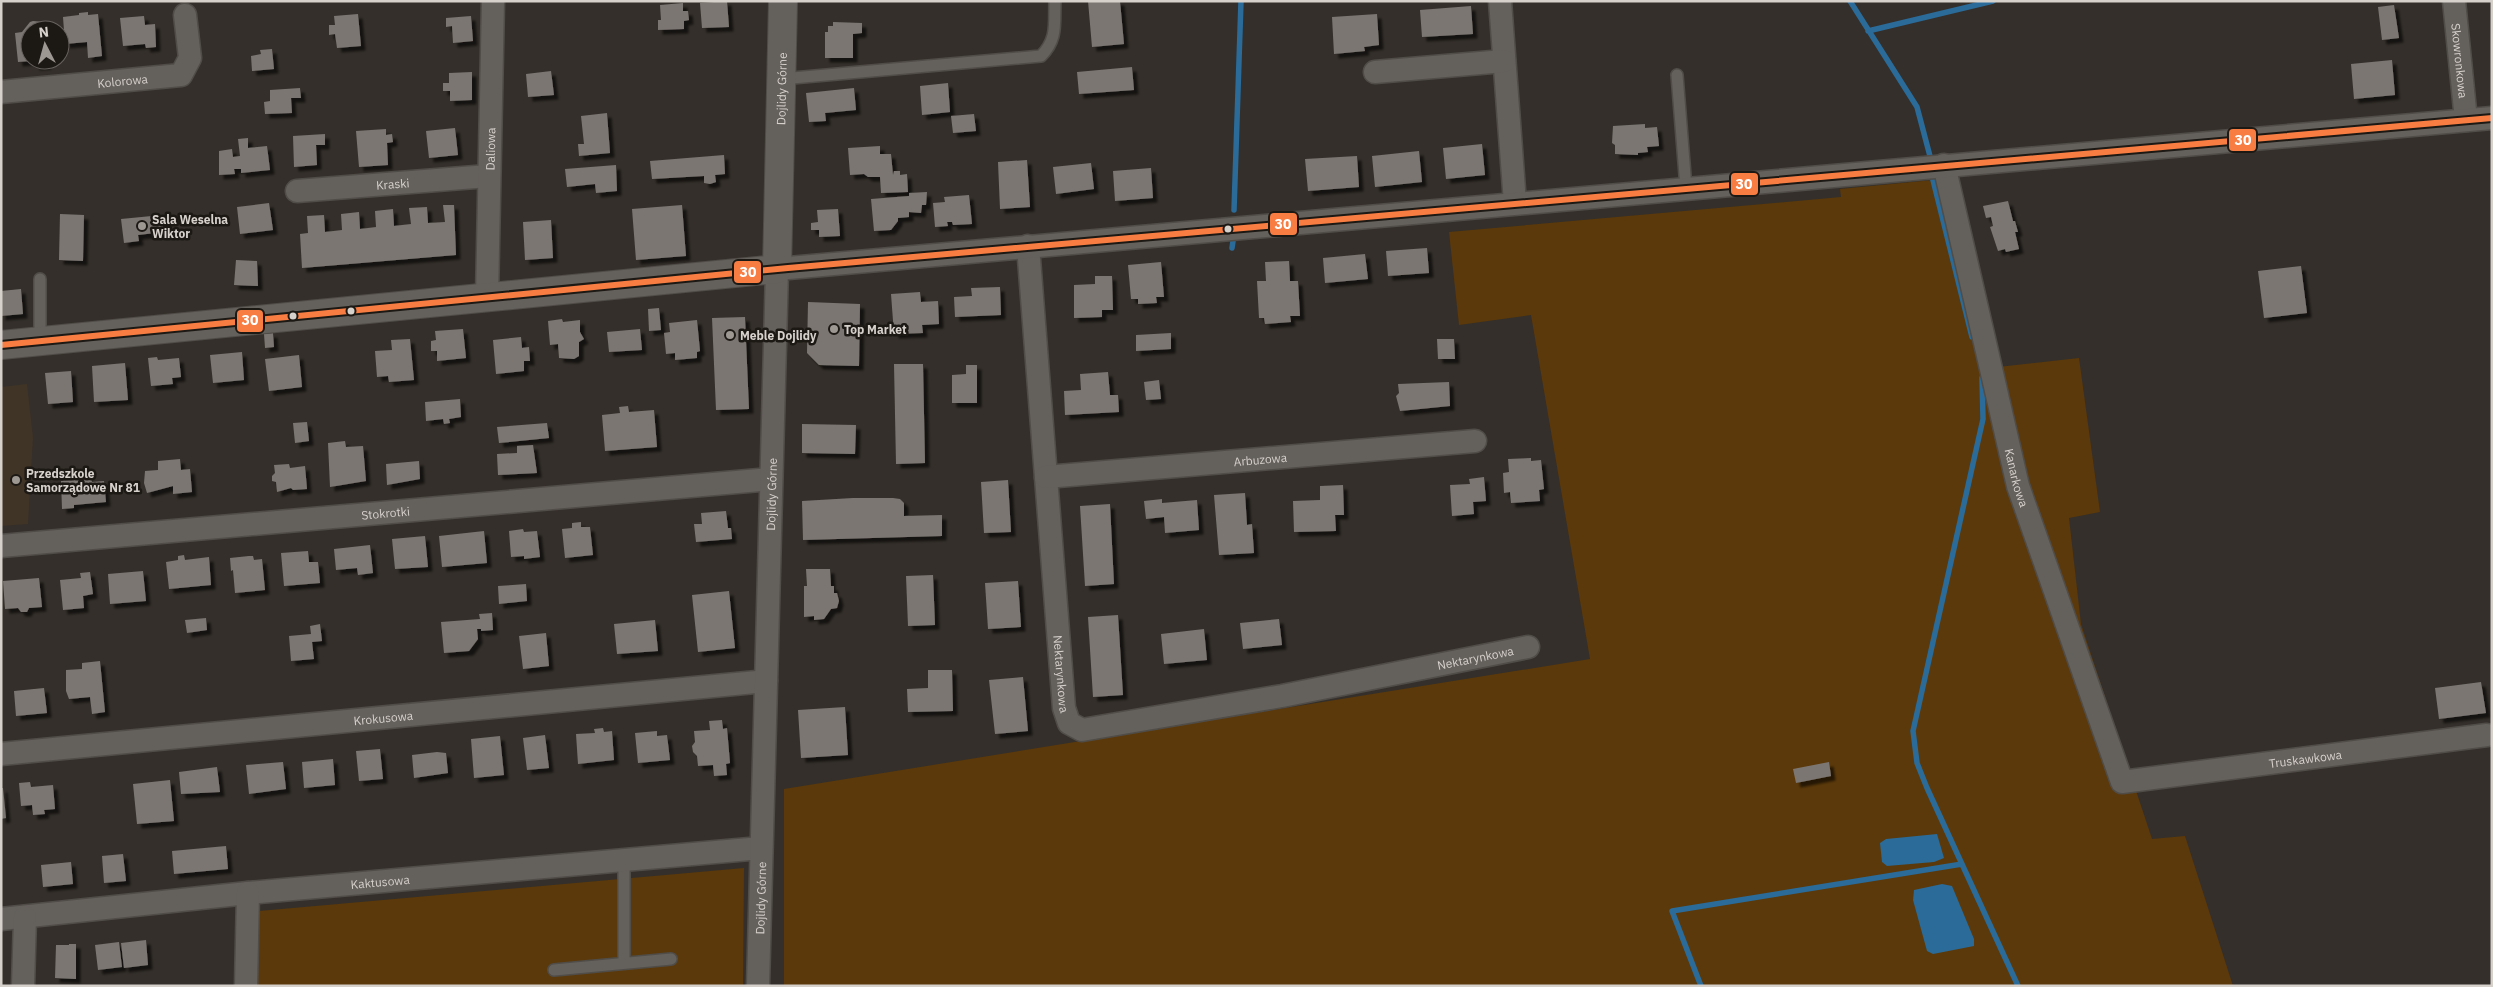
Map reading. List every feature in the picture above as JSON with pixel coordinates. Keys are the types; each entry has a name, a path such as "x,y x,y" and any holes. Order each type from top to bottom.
{"street":[{"name":"Daliowa","path":"487,297 493,1"},
{"name":"Dojlidy Górne","path":"758,986 783,1"},
{"path":"1500,1 1515,203"},
{"name":"Skowronkowa","path":"2454,1 2466,120"},
{"name":"Kolorowa","path":"1,92 182,75 190,58 185,15"},
{"path":"1375,72 1504,61"},
{"path":"1,345 1028,246 2492,118"},
{"name":"Kanarkowa","path":"1944,165 2018,486 2122,782"},
{"name":"Kraski","path":"297,191 488,176"},
{"name":"Nektarynkowa","path":"1028,246 1064,708 1069,723 1082,730 1282,696 1528,647"},
{"name":"Arbuzowa","path":"1046,477 1475,440"},
{"name":"Stokrotki","path":"1,546 770,479"},
{"name":"Krokusowa","path":"1,754 766,681"},
{"name":"Truskawkowa","path":"2122,782 2489,735"},
{"name":"Kaktusowa","path":"1,919 248,893 761,848"},
{"path":"246,986 248,893"},
{"path":"23,986 25,917"}],"lane":[{"path":"781,79 1041,56 1052,45 1055,1"},
{"path":"1677,75 1686,188"},
{"path":"40,279 40,341"},
{"path":"624,860 624,963"},
{"path":"554,970 671,959"}],"shaded area":[{"path":"1933,180 1980,369 2079,358 2100,512 2069,518 2081,624 2152,839 2185,836 2233,986 784,986 784,789 1590,659 1531,315 1459,325 1449,232 1841,197 1840,189"},
{"name":"Przedszkole Samorządowe Nr 81","path":"27,384 33,437 28,524 1,526 1,387"},
{"path":"744,868 743,986 257,986 259,911"}],"water":[{"path":"1937,834 1944,858 1934,862 1887,866 1882,862 1880,843 1886,839"},
{"path":"1942,884 1952,886 1974,939 1974,946 1933,954 1927,951 1913,900 1914,890"}],"building":[{"path":"727,1 729,27 702,28 700,3"},
{"path":"1088,1 1120,1 1124,44 1092,47"},
{"path":"683,3 683,11 688,11 689,20 684,21 684,29 658,30 658,20 661,20 660,5"},
{"path":"2394,5 2399,38 2382,40 2378,7"},
{"path":"1471,6 1473,34 1422,37 1420,10"},
{"path":"88,12 88,15 98,14 102,56 88,58 87,42 70,44 70,20 63,20 63,17 79,15 79,13"},
{"path":"358,14 361,46 337,48 335,34 329,35 329,25 335,25 334,16"},
{"path":"1377,14 1379,45 1364,47 1365,51 1334,54 1332,17"},
{"path":"144,16 145,25 155,24 156,47 146,48 145,44 123,46 120,18"},
{"path":"471,16 473,41 453,43 452,26 446,27 446,18"},
{"path":"833,22 862,23 862,33 853,34 853,58 825,58 825,32 828,32 828,26 833,26"},
{"path":"20,32 20,62 18,62 15,33"},
{"path":"272,49 274,69 252,71 251,56 261,54 260,50"},
{"path":"2392,60 2395,95 2354,99 2351,64"},
{"path":"1132,67 1134,90 1079,94 1077,72"},
{"path":"551,71 554,95 528,97 526,74"},
{"path":"472,72 472,100 450,101 450,91 443,91 443,83 449,83 449,73"},
{"path":"948,83 950,112 922,115 920,86"},
{"path":"300,88 301,98 291,98 292,113 265,114 264,102 270,101 270,90"},
{"path":"854,88 856,110 825,113 826,121 809,122 806,93"},
{"path":"607,113 610,153 579,156 578,144 584,144 581,116"},
{"path":"974,114 976,131 953,133 951,116"},
{"path":"1645,124 1645,128 1657,127 1659,146 1647,147 1648,152 1638,153 1638,155 1615,154 1615,145 1612,143 1613,126"},
{"path":"455,128 458,155 429,158 426,131"},
{"path":"386,129 386,135 392,134 393,142 387,143 388,165 359,167 356,131"},
{"path":"325,134 325,145 316,145 317,165 294,167 293,136"},
{"path":"248,138 248,148 267,146 270,170 241,173 241,169 234,169 235,174 219,175 219,151 232,149 233,157 240,156 238,139"},
{"path":"1482,144 1485,175 1446,179 1443,148"},
{"path":"880,146 880,154 891,154 893,175 894,171 900,171 900,175 907,174 908,192 881,193 880,177 868,177 864,174 850,175 848,148"},
{"path":"1419,151 1422,182 1375,187 1372,156"},
{"path":"724,155 725,174 715,175 716,182 710,184 704,183 704,176 652,179 650,161"},
{"path":"1357,156 1359,187 1308,191 1305,159"},
{"path":"1027,160 1030,207 1000,209 998,162"},
{"path":"1091,163 1094,189 1056,194 1053,167"},
{"path":"616,165 617,191 596,193 595,184 567,187 565,169"},
{"path":"1151,168 1153,198 1115,201 1113,171"},
{"path":"927,192 926,205 922,205 921,213 909,212 909,217 898,218 898,221 891,230 874,231 871,199 909,196 909,193"},
{"path":"969,195 972,224 953,225 952,222 947,222 948,226 935,227 933,203 945,202 944,197"},
{"path":"2008,201 2018,232 2015,232 2019,249 2006,252 2005,249 1998,251 1990,227 1993,226 1991,217 1986,218 1983,206"},
{"path":"269,203 273,230 240,234 237,207"},
{"path":"443,205 454,205 456,255 302,268 300,234 308,233 307,216 324,215 325,232 342,230 341,214 359,212 360,229 376,227 375,211 393,209 394,226 411,224 409,208 427,207 428,223 445,222"},
{"path":"682,205 686,256 636,260 632,209"},
{"path":"838,209 840,236 819,237 819,230 811,230 811,223 818,222 817,210"},
{"path":"60,214 84,215 83,261 59,260"},
{"name":"Sala Weselna Wiktor","path":"162,215 164,232 138,235 139,241 124,243 121,219"},
{"path":"551,220 553,258 525,260 523,222"},
{"path":"1427,248 1429,273 1388,276 1386,251"},
{"path":"1365,254 1368,279 1325,283 1323,258"},
{"path":"236,260 257,261 258,286 234,285"},
{"path":"1289,261 1290,281 1298,281 1300,316 1290,316 1291,322 1265,324 1264,318 1259,318 1257,281 1266,281 1265,262"},
{"path":"1161,262 1164,297 1156,297 1157,303 1138,304 1138,299 1131,299 1128,265"},
{"path":"2301,266 2307,313 2264,318 2258,271"},
{"path":"1095,276 1112,276 1113,310 1102,310 1102,317 1074,318 1074,285 1095,284"},
{"path":"1000,287 1001,315 955,317 954,297 972,296 971,288"},
{"path":"21,289 23,314 1,316 1,291"},
{"path":"920,292 921,302 938,301 939,324 922,325 923,333 894,334 891,294"},
{"name":"Top Market","path":"808,302 860,304 859,366 819,365 807,353"},
{"path":"659,308 661,330 649,331 648,309"},
{"path":"745,317 749,409 716,410 712,318"},
{"path":"562,319 563,322 580,320 580,332 584,339 579,342 579,356 574,359 559,358 558,344 550,345 548,321"},
{"path":"697,320 700,351 697,352 697,358 675,360 675,353 666,354 664,333 670,332 669,323"},
{"path":"463,329 466,358 437,361 437,351 431,351 431,341 436,340 435,331"},
{"path":"640,329 642,350 609,352 607,332"},
{"path":"273,333 274,347 265,348 264,334"},
{"path":"1171,333 1171,349 1136,351 1136,335"},
{"path":"521,337 522,348 529,347 530,361 524,361 524,371 496,374 493,340"},
{"path":"410,339 414,380 389,382 388,376 377,377 375,351 392,350 391,340"},
{"path":"1437,339 1454,339 1455,359 1438,359"},
{"path":"242,352 244,380 213,383 210,355"},
{"path":"299,355 302,387 269,391 265,359"},
{"path":"157,357 158,360 179,358 181,377 172,378 173,384 151,386 148,358"},
{"path":"125,363 128,400 94,402 92,366"},
{"path":"894,364 923,364 925,463 896,464"},
{"path":"966,365 977,365 977,403 952,403 952,375 966,374"},
{"path":"71,371 73,402 48,404 45,373"},
{"path":"1108,372 1110,395 1118,395 1119,412 1065,415 1064,391 1081,390 1080,374"},
{"path":"1159,380 1161,399 1146,400 1144,382"},
{"path":"1449,382 1450,406 1400,411 1396,396 1399,393 1398,384"},
{"path":"460,399 461,417 449,419 450,423 444,424 443,419 426,421 425,402"},
{"path":"628,406 629,412 654,410 657,447 605,451 602,415 620,413 619,407"},
{"path":"307,422 309,441 295,443 293,423"},
{"path":"547,423 549,438 499,443 497,427"},
{"path":"802,424 856,425 855,454 802,453"},
{"path":"345,441 346,447 363,446 366,481 330,487 328,443"},
{"path":"533,445 537,473 498,475 497,454 517,453 517,446"},
{"path":"1531,458 1531,461 1541,460 1544,489 1539,490 1540,501 1511,503 1510,492 1504,493 1503,473 1509,472 1508,459"},
{"path":"180,459 181,470 190,469 192,492 173,494 173,486 147,493 144,483 145,471 158,470 158,461"},
{"path":"419,461 420,479 387,485 386,464"},
{"path":"289,464 290,468 305,466 307,489 293,490 291,488 277,492 276,482 272,481 272,476 275,473 274,465"},
{"path":"1484,477 1486,501 1473,502 1474,514 1452,516 1450,485 1470,484 1469,479"},
{"path":"91,478 92,482 104,481 106,502 74,505 74,508 62,509 61,481"},
{"path":"1008,480 1011,532 984,533 981,482"},
{"path":"1343,485 1344,515 1335,515 1336,531 1294,532 1293,501 1320,500 1320,486"},
{"path":"1245,493 1247,525 1252,524 1254,553 1219,555 1214,495"},
{"path":"853,498 900,499 904,503 904,516 942,515 942,536 803,540 802,501"},
{"path":"1162,499 1162,503 1197,500 1199,530 1165,533 1164,517 1146,519 1144,501"},
{"path":"1110,504 1114,584 1085,586 1080,506"},
{"path":"726,511 728,528 731,528 732,539 696,542 694,524 702,524 701,513"},
{"path":"581,522 581,527 590,527 593,555 565,558 562,529 572,528 572,523"},
{"path":"523,529 524,532 537,531 540,557 524,559 524,556 511,557 509,531"},
{"path":"484,531 487,563 442,567 439,536"},
{"path":"425,536 428,567 395,569 392,539"},
{"path":"370,545 373,573 358,575 357,568 336,570 334,549"},
{"path":"308,551 309,562 318,562 320,583 284,586 281,553"},
{"path":"184,555 185,560 209,557 211,585 169,589 166,562 178,560 178,556"},
{"path":"253,556 254,560 262,559 265,590 235,593 230,558"},
{"path":"806,569 830,569 831,586 834,586 834,593 837,593 839,601 837,608 831,609 824,619 814,620 814,616 804,617 804,586 807,586"},
{"path":"143,571 146,601 110,604 108,574"},
{"path":"90,572 93,594 83,596 84,608 63,610 60,580 81,578 80,573"},
{"path":"933,575 935,625 908,626 906,576"},
{"path":"39,578 42,607 29,608 27,612 21,612 18,608 5,609 3,581"},
{"path":"1018,581 1021,627 988,629 985,583"},
{"path":"526,584 527,601 499,604 498,586"},
{"path":"729,591 735,648 698,652 692,595"},
{"path":"492,613 493,630 481,631 481,629 477,629 478,639 469,651 444,653 441,622 480,619 479,614"},
{"path":"1118,615 1123,695 1093,697 1088,617"},
{"path":"206,618 207,630 187,633 185,620"},
{"path":"1279,619 1282,645 1243,649 1240,623"},
{"path":"655,620 658,651 617,654 614,624"},
{"path":"320,624 322,641 312,642 314,659 291,661 289,636 311,634 310,626"},
{"path":"1204,629 1207,660 1164,664 1161,634"},
{"path":"546,633 549,666 523,669 519,636"},
{"path":"100,661 105,712 92,714 90,697 69,699 66,691 66,670 82,669 82,663"},
{"path":"928,670 952,670 953,711 908,712 907,689 928,688"},
{"path":"1023,677 1028,731 995,734 989,680"},
{"path":"2481,682 2486,713 2439,719 2435,688"},
{"path":"44,688 47,713 16,716 14,691"},
{"path":"845,707 848,755 801,758 798,710"},
{"path":"722,720 723,729 727,728 730,763 726,764 727,775 714,776 713,765 698,766 697,756 693,752 692,746 695,742 694,731 710,730 709,721"},
{"path":"603,728 604,732 612,731 614,760 578,764 576,734 595,733 594,729"},
{"path":"657,731 657,736 667,735 670,760 638,763 635,733"},
{"path":"545,735 549,768 527,770 523,738"},
{"path":"500,736 504,775 474,778 471,739"},
{"path":"380,749 383,779 359,781 356,751"},
{"path":"437,752 446,753 448,773 414,778 412,755"},
{"path":"333,759 335,785 304,788 302,762"},
{"path":"283,762 286,789 249,794 246,765"},
{"path":"1829,762 1831,776 1796,783 1793,769"},
{"path":"217,767 220,792 181,794 179,772"},
{"path":"170,780 174,821 137,824 133,784"},
{"path":"30,782 31,787 53,785 55,809 44,810 45,814 33,815 32,805 21,806 19,783"},
{"path":"1,788 3,788 6,818 1,819"},
{"path":"226,846 228,869 174,874 172,851"},
{"path":"123,854 126,881 104,883 102,856"},
{"path":"71,862 73,884 43,887 41,865"},
{"path":"146,940 148,965 124,968 121,943"},
{"path":"119,942 122,967 98,970 95,945"},
{"path":"76,944 76,979 55,978 56,945"}],"waterway":[{"path":"1234,210 1241,1"},
{"path":"1850,1 1917,107 1931,160"},
{"path":"1868,31 1993,1"},
{"path":"1933,180 1972,337"},
{"path":"1232,248 1233,241"},
{"path":"1982,378 1983,419 1913,731 1917,763 1927,788 2018,986"},
{"path":"1701,986 1672,911 1962,864"}],"transit line":[{"name":"30","path":"1,345 788,268 2492,118"}],"place":[{"name":"Sala Weselna Wiktor","path":"142,226"},
{"name":"Top Market","path":"834,329"},
{"name":"Meble Dojlidy","path":"730,335"},
{"name":"Przedszkole Samorządowe Nr 81","path":"16,480"}]}
